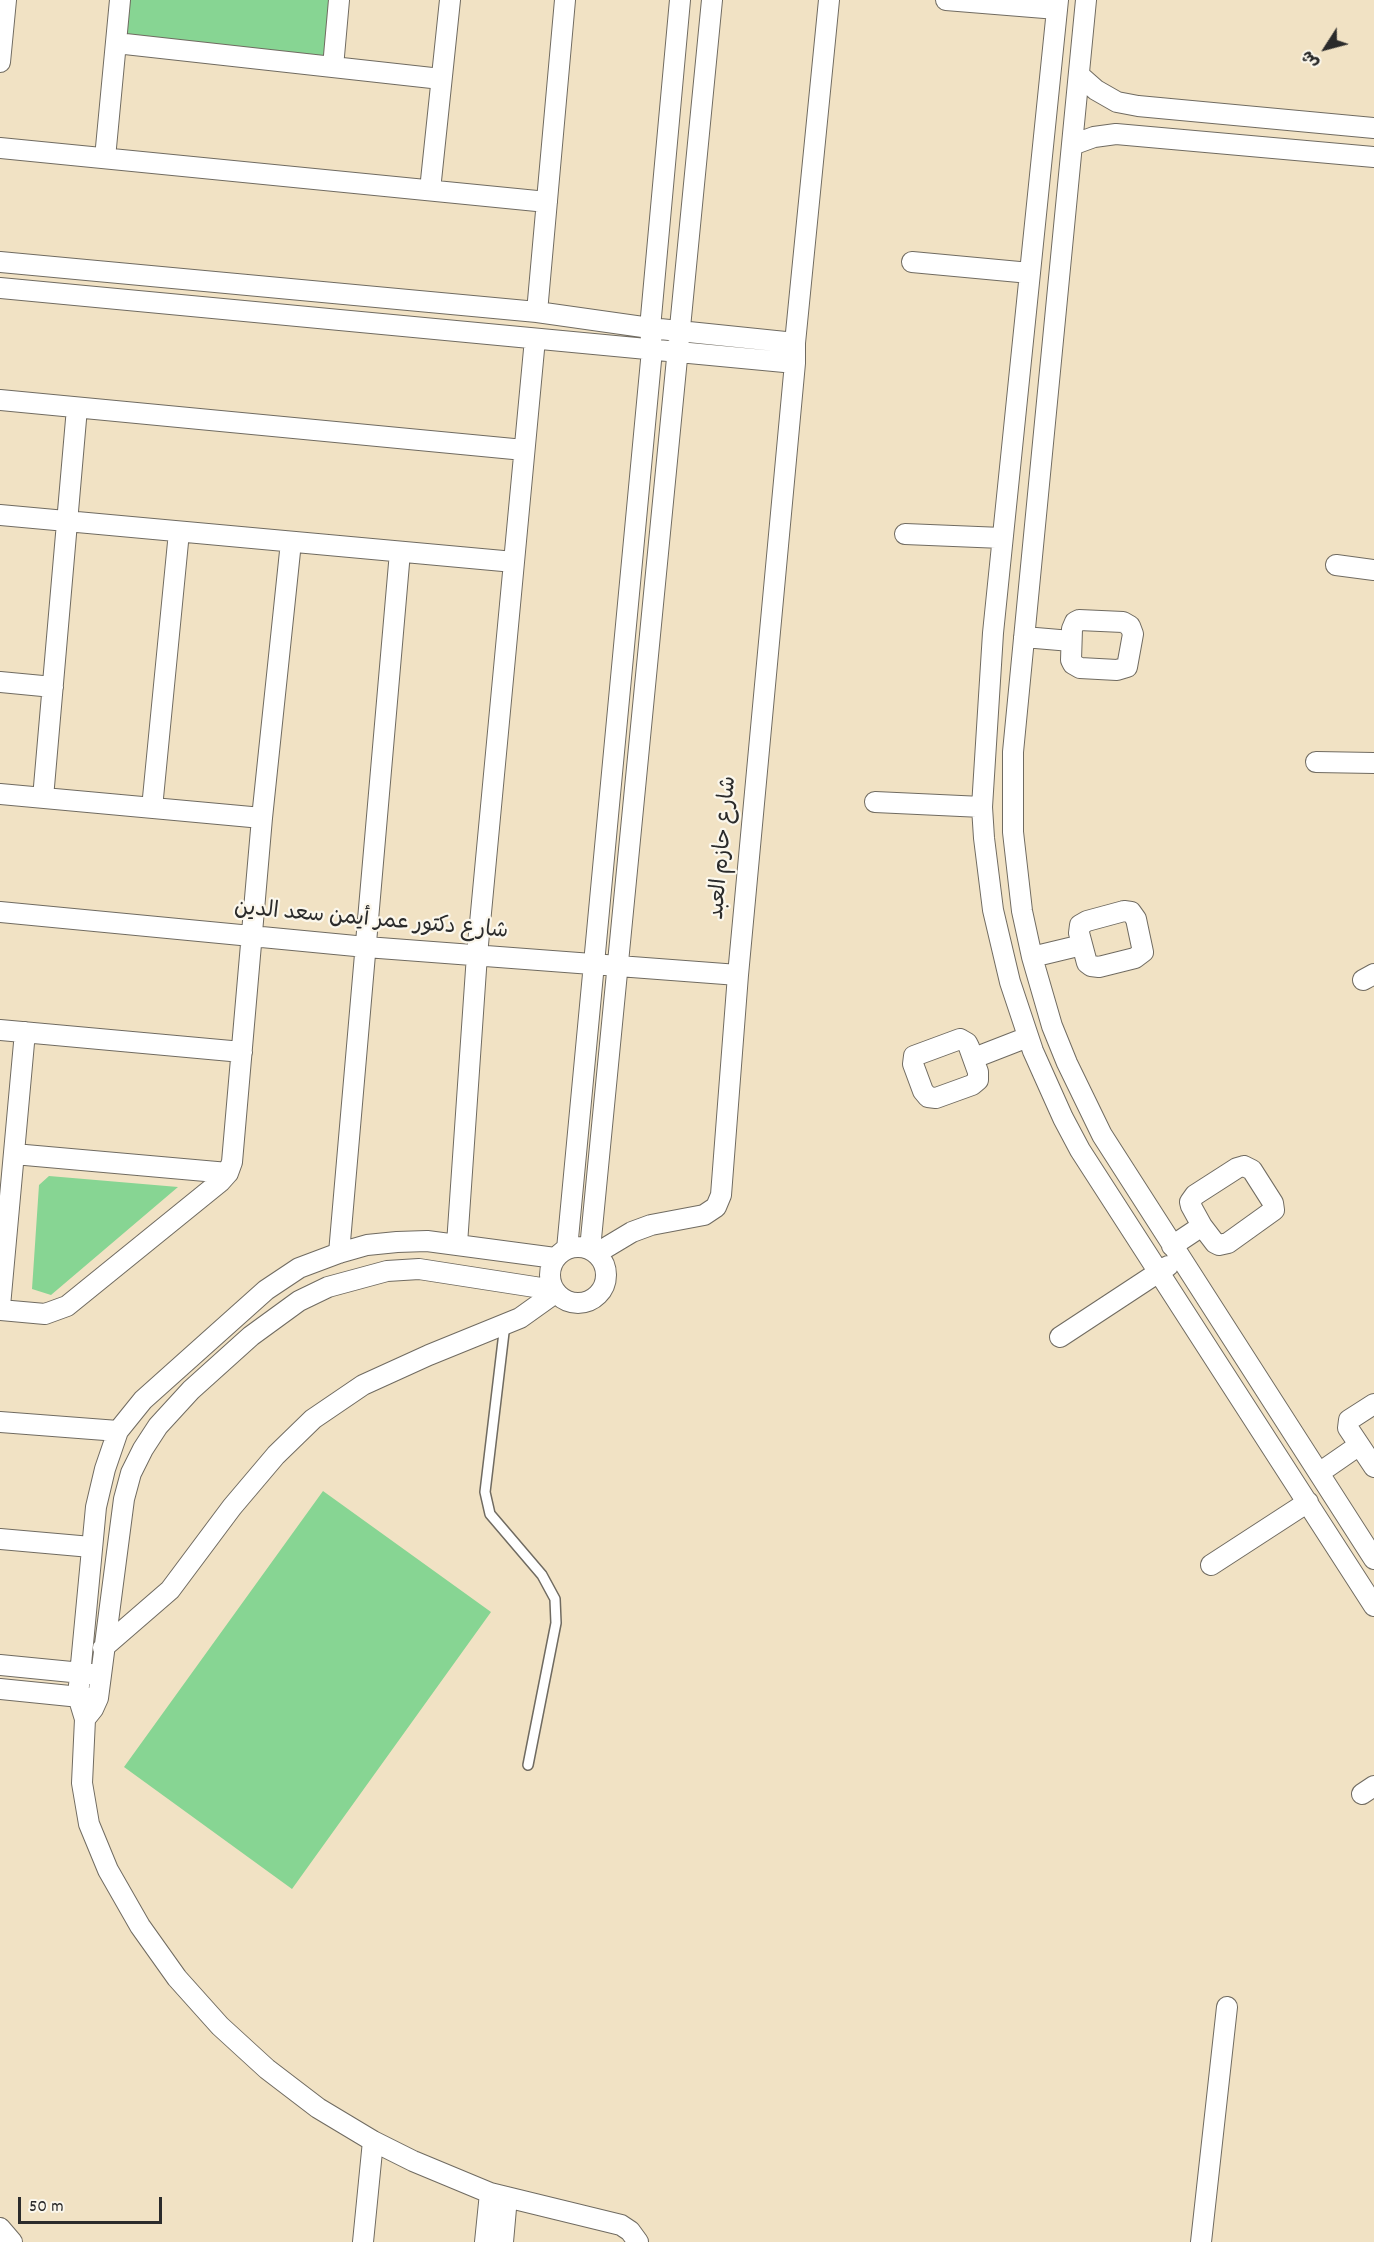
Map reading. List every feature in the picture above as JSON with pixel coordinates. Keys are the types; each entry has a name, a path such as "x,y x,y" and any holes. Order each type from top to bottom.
{"street":[{"path":"0,62 6,0"},
{"path":"105,158 120,0"},
{"path":"333,67 339,0"},
{"path":"430,190 450,0"},
{"path":"537,312 565,0"},
{"path":"88,1697 80,1672 96,1508 102,1478 118,1431 155,1388 266,1290 299,1268 339,1253 367,1245 397,1242 457,1244 561,1253 583,1247 593,1251 606,1267 605,1287 592,1301 582,1304 572,1303 563,1299 555,1291 550,1280 550,1268 561,1253 594,964 652,350 650,328 680,0"},
{"path":"593,1251 617,966 712,0"},
{"name":"شارع حازم العبد","path":"593,1251 632,1232 671,1220 704,1215 716,1207 721,1194 738,975 795,343 829,0"},
{"path":"946,0 1058,5 1002,538 992,645 982,807 984,847 993,910 1010,982 1047,1085 1080,1150 1374,1606"},
{"path":"1086,0 1013,752 1012,832 1022,911 1032,957 1052,1026 1084,1099 1118,1160 1374,1559"},
{"path":"116,43 441,79"},
{"path":"1079,75 1096,90 1117,102 1138,106 1374,128"},
{"path":"1315,152 1318,122"},
{"path":"1072,145 1094,137 1116,134 1374,157"},
{"path":"0,148 547,202"},
{"path":"0,262 537,312 650,328 795,343"},
{"path":"912,262 1030,273"},
{"path":"0,288 795,363"},
{"path":"457,1244 477,955 535,339"},
{"path":"0,400 524,450"},
{"path":"43,798 77,408"},
{"path":"1014,429 1044,430"},
{"path":"0,515 514,562"},
{"path":"152,808 179,532"},
{"path":"905,534 1002,538"},
{"path":"25,1032 0,1308 45,1314 67,1306 220,1182 228,1173 232,1162 262,818 291,542"},
{"path":"339,1253 400,552"},
{"path":"1336,565 1374,570"},
{"path":"1024,637 1071,641"},
{"path":"0,682 52,687"},
{"path":"1316,762 1374,763"},
{"path":"0,794 262,818"},
{"path":"875,802 982,807"},
{"name":"شارع دكتور عمر أيمن سعد الدين","path":"0,912 366,947 738,975"},
{"path":"1032,957 1082,945"},
{"path":"0,1030 242,1052"},
{"path":"974,1058 1028,1037"},
{"path":"14,1154 228,1173"},
{"path":"1060,1337 1159,1272 1202,1226"},
{"path":"555,1291 419,1269 387,1271 328,1287 273,1318 191,1390 158,1426 143,1449 124,1499 101,1674 88,1697 82,1784 89,1824 108,1870 140,1926 177,1978 220,2026 267,2070 318,2108 373,2141 413,2161 499,2194 621,2225 630,2231 638,2242"},
{"path":"103,1648 170,1590 254,1481 276,1455 313,1419 363,1385 527,1314 555,1291"},
{"path":"1374,1404 1352,1418 1348,1424 1358,1446 1374,1467"},
{"path":"0,1422 118,1431"},
{"path":"1319,1473 1358,1446"},
{"path":"1210,1564 1308,1502"},
{"path":"0,1539 92,1547"},
{"path":"0,1665 101,1674"},
{"path":"0,1689 88,1697"},
{"path":"1201,2242 1227,2007"},
{"path":"363,2242 373,2141"},
{"path":"485,2242 499,2194"},
{"path":"499,2194 503,2242"},
{"path":"0,2228 12,2242"}],"lane":[{"path":"505,1324 484,1491 490,1514 542,1575 555,1599 556,1623 528,1765"}],"green space":[{"path":"120,0 339,0 333,67 116,43"},
{"path":"49,1176 178,1187 51,1295 32,1289 39,1185"},
{"path":"323,1491 491,1612 292,1889 124,1767"}]}
